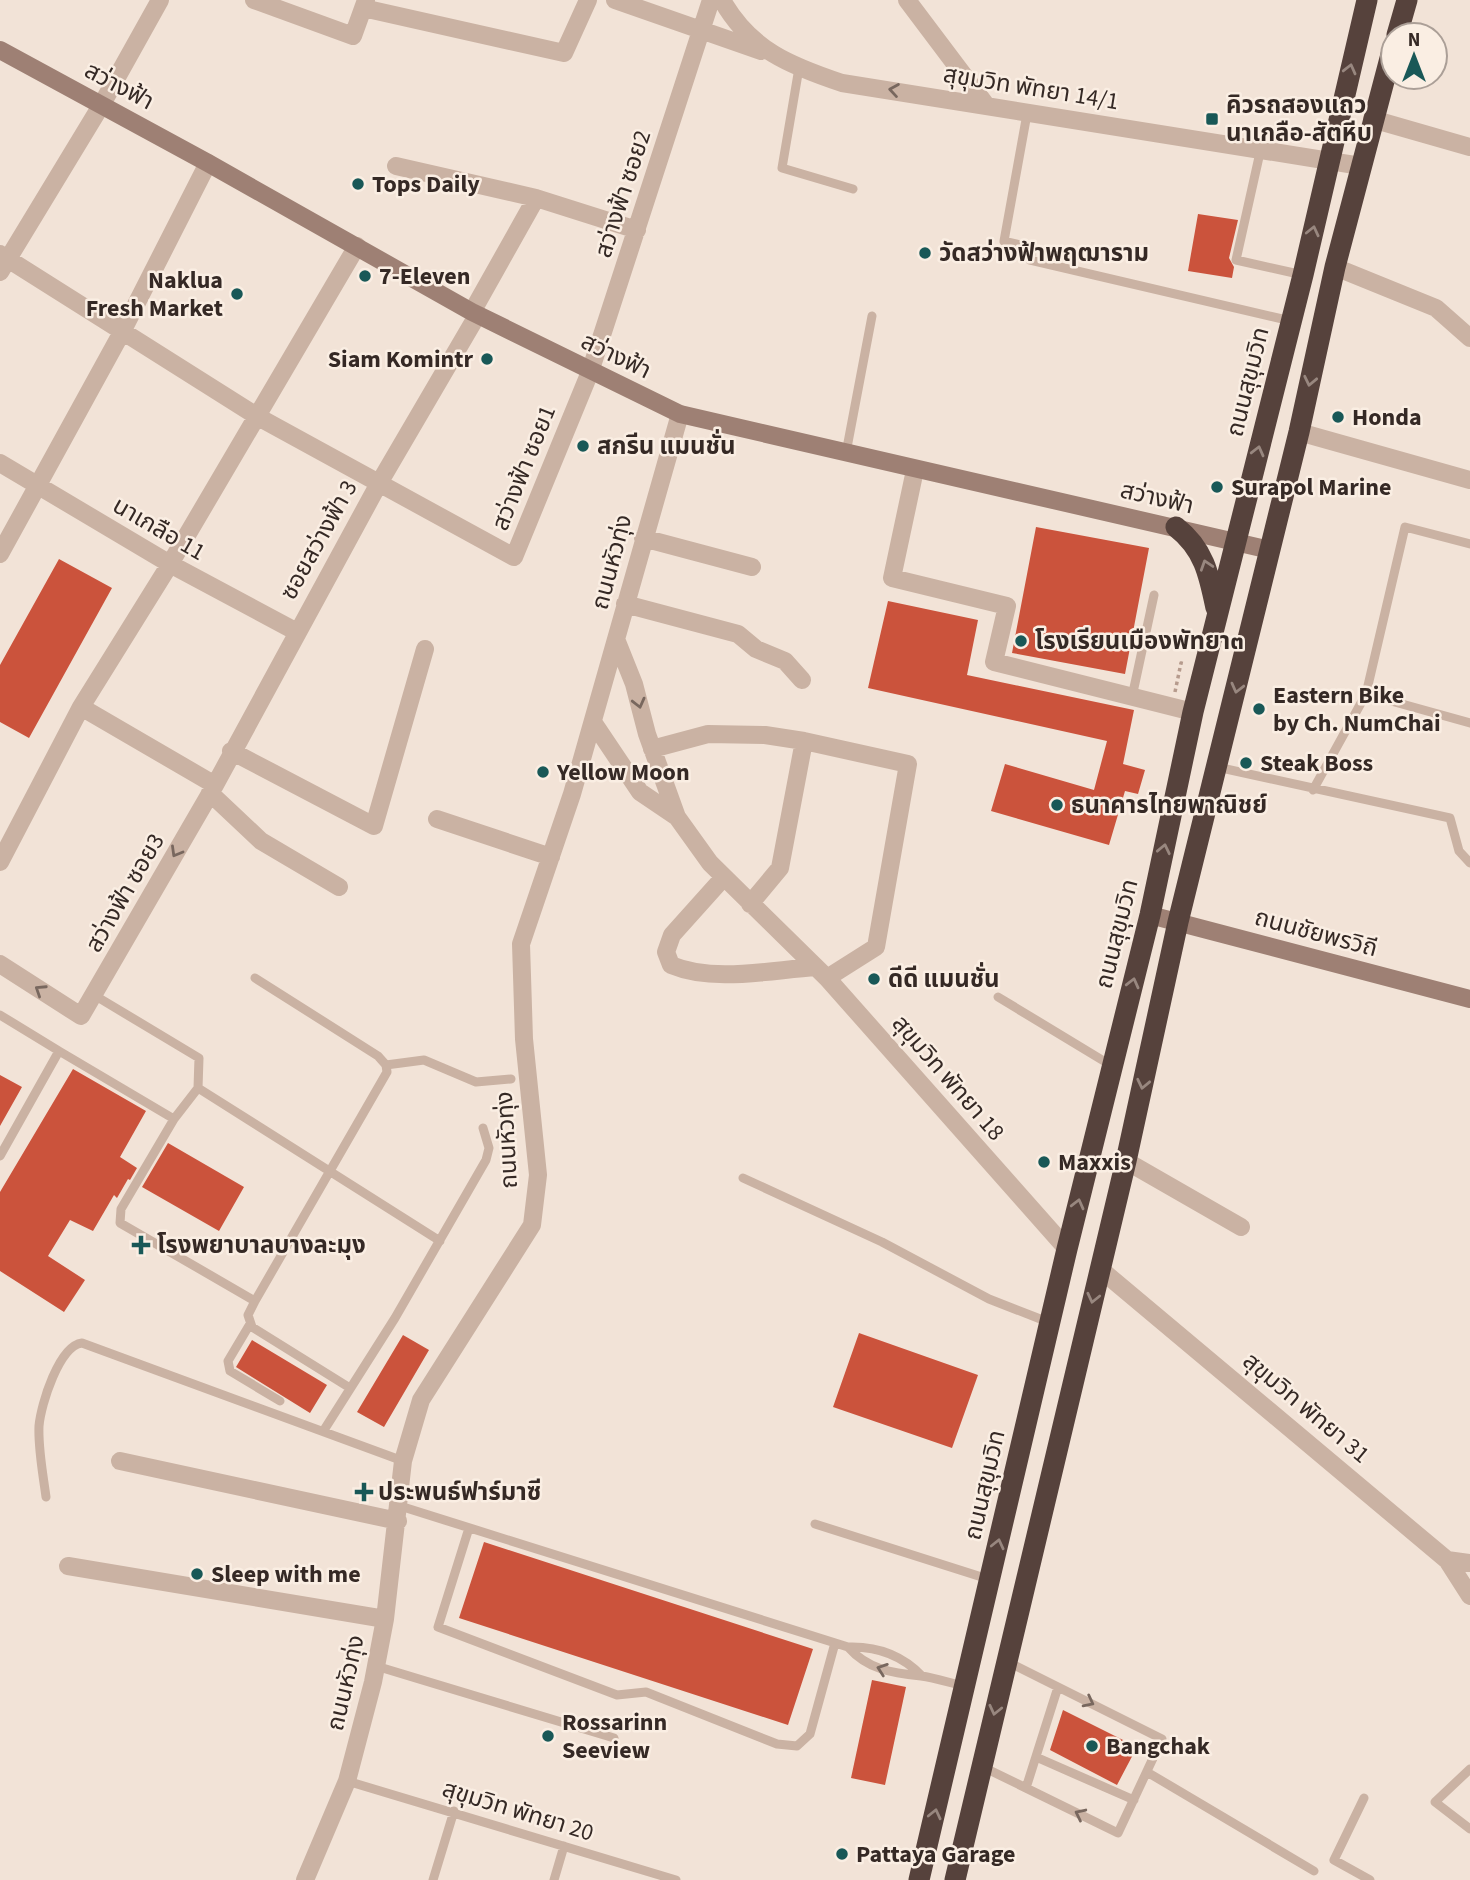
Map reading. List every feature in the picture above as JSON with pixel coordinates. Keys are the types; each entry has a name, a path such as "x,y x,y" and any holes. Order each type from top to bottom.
{"highway":[{"name":"ถนนสุขุมวิท","path":"919,1880 1067,1249 1150,915 1193,712 1303,275 1367,0"},
{"path":"1401,21 1407,0"},
{"path":"955,1880 1126,1161 1178,922 1299,432 1335,267 1381,91"},
{"path":"1176,527 1190,538 1203,555 1217,613"}],"street":[{"path":"254,0 353,36 364,4 564,53 588,0"},
{"path":"615,0 769,54"},
{"name":"สว่างฟ้า ซอย2","path":"590,372 711,0"},
{"name":"สุขุมวิท พัทยา 14/1","path":"722,0 729,14 769,54 842,83 1361,166"},
{"path":"907,0 986,105"},
{"path":"153,2 102,104 3,261 258,417 378,485"},
{"name":"สว่างฟ้า","path":"0,50 102,104 475,313 590,372 680,414 1270,550"},
{"path":"941,97 957,86 959,69"},
{"path":"1373,119 1470,147"},
{"path":"0,554 122,332 208,163"},
{"path":"396,166 536,198 637,230"},
{"name":"ซอยสว่างฟ้า 3","path":"213,789 536,198"},
{"path":"0,862 81,707 170,564 357,246"},
{"path":"1335,267 1436,308 1470,338"},
{"name":"สว่างฟ้า ซอย1","path":"378,485 514,557 590,372"},
{"name":"ถนนหัวทุ่ง","path":"305,1880 347,1781 376,1666 386,1619 403,1461 421,1399 532,1225 538,1175 524,1039 521,944 593,722 680,414"},
{"path":"1299,432 1470,480"},
{"name":"นาเกลือ 11","path":"0,463 170,564 297,632"},
{"path":"915,470 892,578 1007,606 995,662 1193,712"},
{"path":"643,538 752,566"},
{"path":"625,604 738,634 756,649 785,661 802,680"},
{"name":"สุขุมวิท พัทยา 18","path":"616,639 634,684 652,749 677,817 710,863 821,972 1067,1249"},
{"path":"232,751 373,826 425,649"},
{"path":"81,707 213,789 261,841 339,887"},
{"name":"สุขุมวิท พัทยา 18","path":"593,722 640,792 677,817"},
{"path":"652,749 708,734 765,735 908,764 876,947 821,972 710,974 685,971 671,965 666,952 672,935 724,877"},
{"path":"750,904 780,867 804,741"},
{"name":"สว่างฟ้า ซอย3","path":"0,964 80,1016 213,789"},
{"path":"437,819 551,857"},
{"name":"ถนนชัยพรวิถี","path":"1150,915 1470,999"},
{"path":"1126,1161 1241,1227"},
{"name":"สุขุมวิท พัทยา 31","path":"1100,1269 1447,1560 1470,1596"},
{"path":"120,1461 399,1514"},
{"path":"1447,1560 1470,1563"},
{"path":"68,1566 386,1619"}],"lane":[{"path":"799,68 782,168 853,189"},
{"path":"1027,114 1004,241 1032,248 1030,260 1291,321"},
{"path":"1261,148 1236,260 1303,275"},
{"path":"846,453 872,316"},
{"path":"1313,790 1366,694 1405,527 1470,544"},
{"path":"1132,697 1154,595"},
{"path":"1366,694 1470,723"},
{"path":"1217,767 1450,818 1459,851 1470,863"},
{"path":"255,978 367,1048 386,1065 424,1060 476,1082 510,1079"},
{"path":"94,995 199,1058 198,1088 174,1119 121,1209 120,1223 255,1301"},
{"path":"998,997 1112,1066"},
{"path":"0,1015 174,1119"},
{"path":"0,1156 59,1051"},
{"path":"350,1388 264,1337 250,1324 248,1315 383,1080 386,1065"},
{"path":"198,1088 440,1241"},
{"path":"324,1430 440,1241 489,1154 483,1128"},
{"path":"743,1178 882,1242 989,1299 1050,1323"},
{"path":"250,1324 228,1361 230,1371 280,1401"},
{"path":"46,1497 40,1448 41,1413 62,1357 75,1344 92,1345 403,1461"},
{"path":"399,1514 469,1528 848,1647 868,1646 906,1660 922,1676"},
{"path":"815,1524 990,1580"},
{"path":"469,1528 438,1627 617,1695 646,1692 777,1744 797,1746 810,1734 835,1643"},
{"path":"848,1647 860,1662 902,1676 922,1676 964,1686"},
{"path":"982,1766 1118,1833 1162,1739 1006,1661"},
{"path":"376,1666 614,1738"},
{"path":"1026,1788 1058,1687"},
{"path":"1036,1757 1134,1800"},
{"path":"1470,1769 1435,1802 1470,1829"},
{"path":"1146,1772 1314,1871"},
{"name":"สุขุมวิท พัทยา 20","path":"347,1781 454,1811 676,1880"},
{"path":"1364,1798 1334,1860 1370,1880"},
{"path":"433,1880 454,1811"},
{"path":"554,1880 564,1846"}],"path":[{"path":"1178,678 1181,663"}],"building":[{"path":"1198,214 1238,220 1229,258 1234,267 1232,278 1188,271"},
{"path":"1036,527 1149,548 1125,674 1012,653"},
{"path":"59,559 112,588 29,738 0,722 0,665"},
{"path":"888,601 978,620 967,675 1134,710 1123,764 1145,770 1138,794 1125,791 1109,845 991,811 1005,764 1094,790 1107,741 868,688"},
{"path":"73,1069 146,1111 120,1157 137,1168 130,1180 128,1179 117,1198 114,1195 93,1231 70,1220 48,1256 85,1280 64,1312 0,1271 0,1192"},
{"path":"0,1075 22,1087 0,1126"},
{"path":"168,1143 244,1187 219,1231 142,1187"},
{"path":"859,1333 978,1375 952,1448 833,1407"},
{"path":"403,1335 429,1350 384,1427 357,1412"},
{"path":"252,1340 327,1385 310,1413 236,1367"},
{"path":"484,1542 813,1649 788,1725 459,1618"},
{"path":"872,1680 906,1687 885,1785 851,1778"},
{"path":"1063,1710 1137,1747 1117,1785 1050,1750"}],"place":[{"name":"คิวรถสองแถว นาเกลือ-สัตหีบ","path":"1212,119"},
{"name":"Tops Daily","path":"358,184"},
{"name":"วัดสว่างฟ้าพฤฒาราม","path":"925,253"},
{"name":"7-Eleven","path":"365,276"},
{"name":"Naklua Fresh Market","path":"237,294"},
{"name":"Siam Komintr","path":"487,359"},
{"name":"Honda","path":"1338,417"},
{"name":"สกรีน แมนชั่น","path":"583,446"},
{"name":"Surapol Marine","path":"1217,487"},
{"name":"โรงเรียนเมืองพัทยา๓","path":"1021,641"},
{"name":"Eastern Bike by Ch. NumChai","path":"1259,709"},
{"name":"Steak Boss","path":"1246,763"},
{"name":"Yellow Moon","path":"543,772"},
{"name":"ธนาคารไทยพาณิชย์","path":"1057,805"},
{"name":"ดีดี แมนชั่น","path":"874,979"},
{"name":"Maxxis","path":"1044,1162"},
{"name":"โรงพยาบาลบางละมุง","path":"141,1245"},
{"name":"ประพนธ์ฟาร์มาซี","path":"364,1492"},
{"name":"Sleep with me","path":"197,1574"},
{"name":"Rossarinn Seeview","path":"548,1736"},
{"name":"Bangchak","path":"1092,1746"},
{"name":"Pattaya Garage","path":"842,1854"}]}
